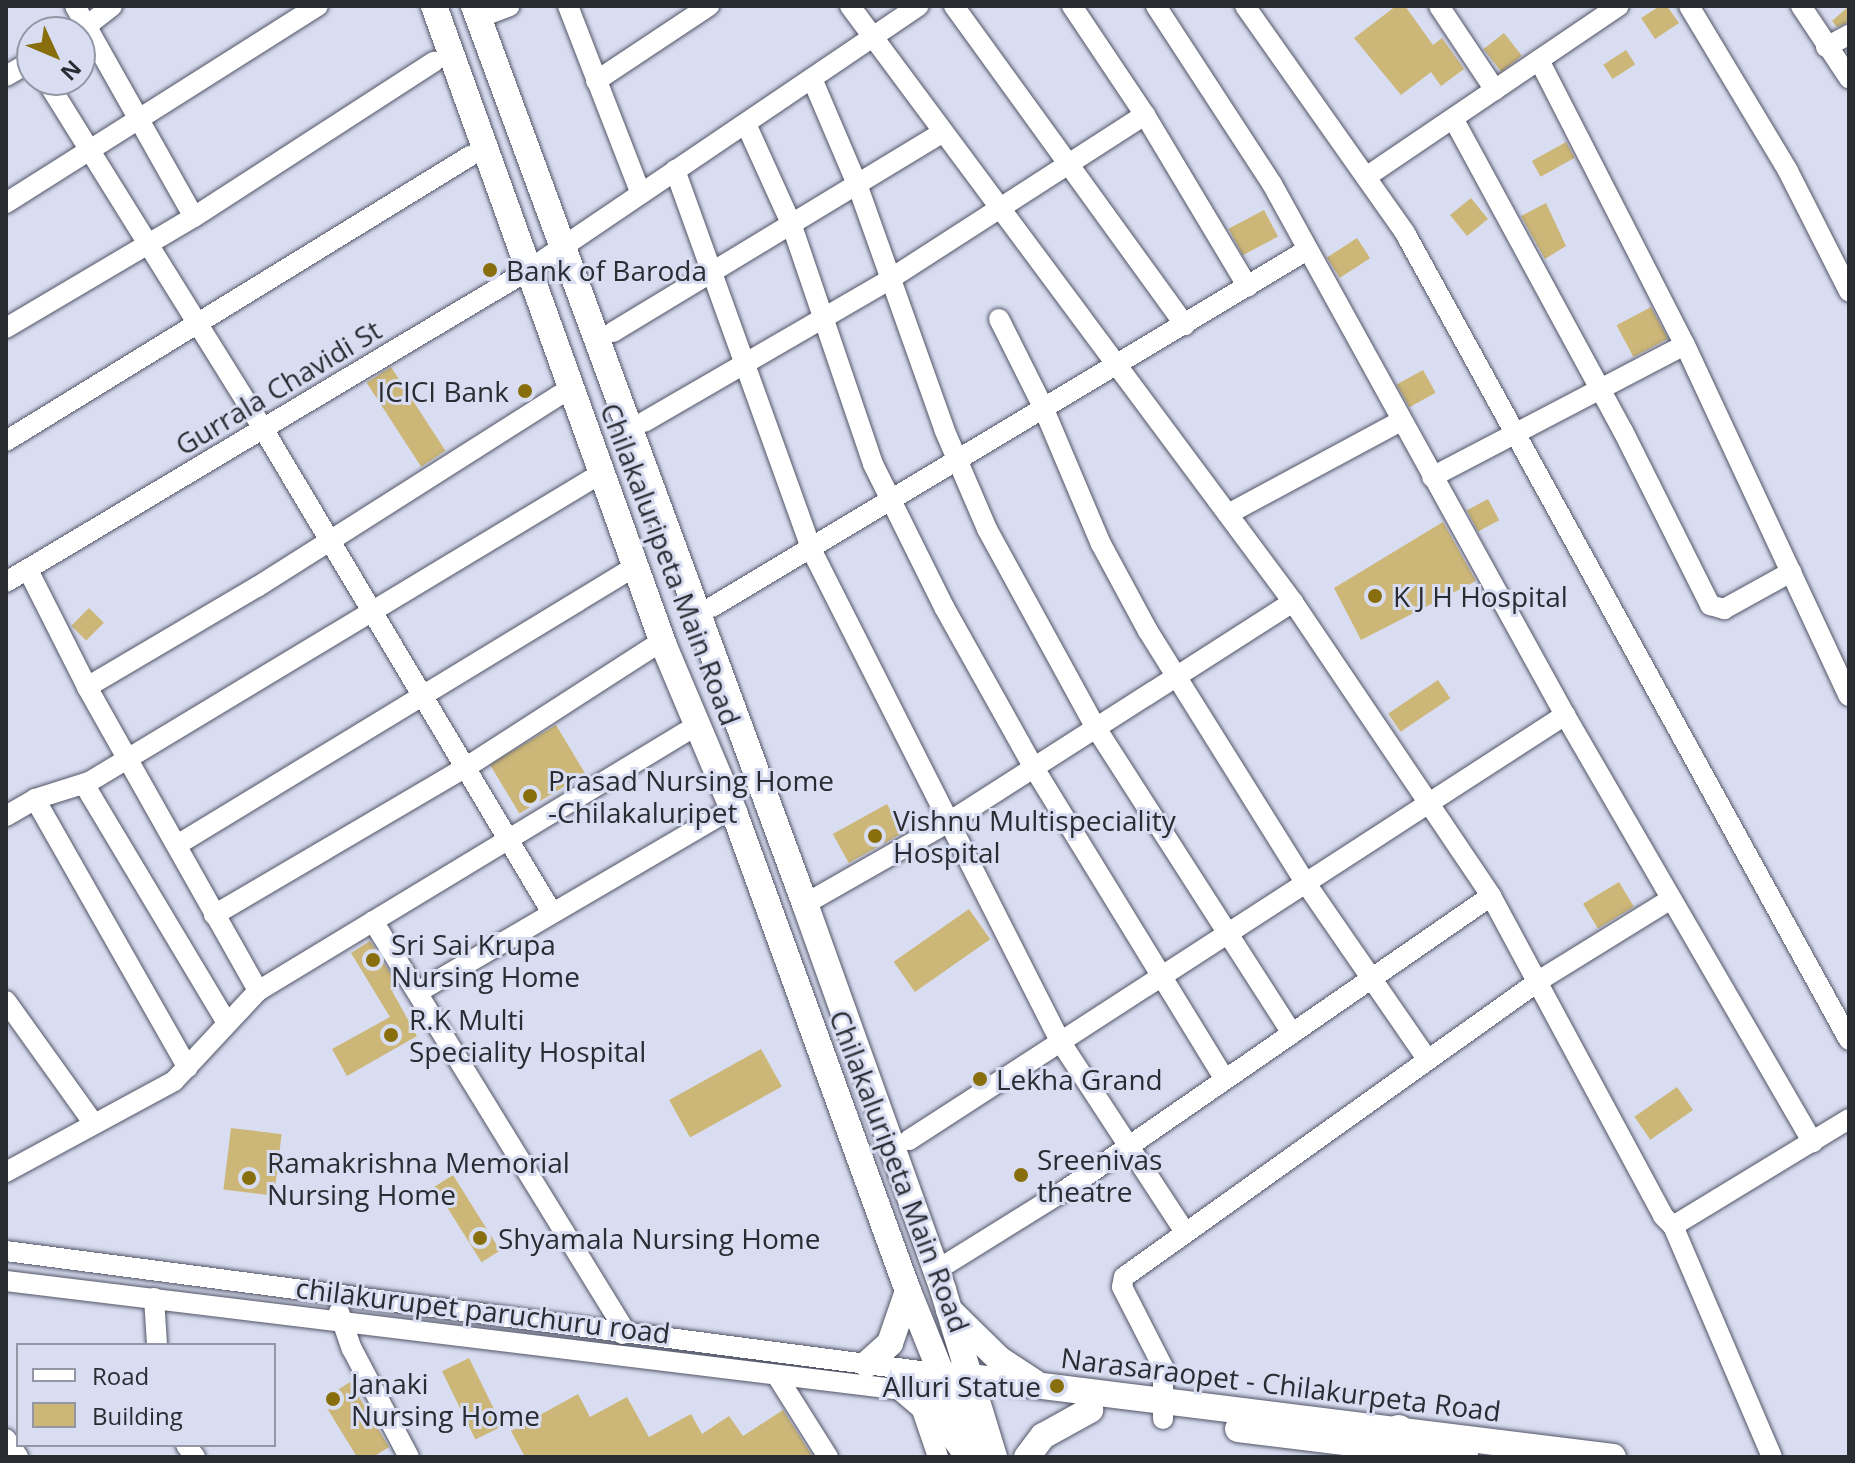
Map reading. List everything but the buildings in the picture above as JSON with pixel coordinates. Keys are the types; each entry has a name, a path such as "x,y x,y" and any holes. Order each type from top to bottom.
{"main road":[{"name":"Chilakaluripeta Main Road","path":"434,6 664,646 734,812 908,1291 994,1457"},
{"name":"Chilakaluripeta Main Road","path":"482,10 569,240 949,1310 972,1457"},
{"path":"867,1364 890,1343 908,1291"},
{"path":"949,1310 999,1359 1044,1388"},
{"name":"Narasaraopet - Chilakurpeta Road","path":"959,1386 1090,1410 1165,1410"},
{"name":"Narasaraopet - Chilakurpeta Road","path":"959,1386 1044,1388 1465,1457"},
{"path":"911,1395 972,1457"},
{"path":"1027,1457 1052,1429 1090,1410"},
{"name":"Narasaraopet - Chilakurpeta Road","path":"1405,1446 1613,1457"}],"street":[{"path":"96,19 112,6"},
{"path":"6,203 318,6"},
{"path":"482,10 510,6"},
{"path":"568,6 640,192"},
{"path":"596,81 709,6"},
{"path":"850,6 875,37 940,134 1119,366 1293,602 1491,896 1540,980 1663,1216 1673,1226 1772,1457"},
{"name":"Gurrala Chavidi St","path":"13,575 527,271 640,192 813,81 919,6"},
{"path":"954,6 1185,325"},
{"path":"1072,6 1145,115 1248,287"},
{"path":"1156,6 1227,110 1565,715 1813,1142"},
{"path":"1439,6 1495,90"},
{"path":"1689,6 1788,171 1849,291"},
{"path":"1801,6 1849,78"},
{"path":"1366,177 1454,120 1610,9"},
{"path":"1256,10 1405,233 1517,430 1849,1040"},
{"path":"1826,47 1849,35"},
{"path":"96,48 194,217"},
{"path":"1539,60 1685,345 1849,696"},
{"path":"6,328 194,217 434,62"},
{"path":"813,81 857,184 887,281 957,464 1025,603 1096,728 1290,1030"},
{"path":"56,96 196,326 262,427 551,911"},
{"path":"644,422 887,281 1072,167 1145,115"},
{"path":"1454,120 1600,387 1710,605 1724,609 1791,572"},
{"path":"746,124 791,223 873,464 891,500 1034,768 1223,1076"},
{"path":"613,332 940,134"},
{"path":"6,441 470,156"},
{"path":"675,170 812,551 952,820 1060,1041 1124,1146 1185,1232"},
{"path":"712,607 957,464 1043,407 1119,366 1307,250"},
{"path":"999,319 1043,407 1101,544 1176,677 1305,882 1427,1059"},
{"path":"1432,477 1685,345"},
{"path":"87,687 328,542 560,395"},
{"path":"1228,514 1401,421"},
{"path":"6,816 35,799 84,784 131,757 590,480"},
{"path":"177,845 626,572"},
{"path":"13,575 131,757 214,915 258,991"},
{"path":"805,904 952,820 1293,602"},
{"path":"214,915 465,768 653,647"},
{"path":"909,1140 1565,715"},
{"path":"6,1172 174,1081 226,1021 258,991 685,732"},
{"path":"84,784 226,1021"},
{"path":"35,799 188,1068"},
{"path":"418,992 551,911 716,818"},
{"path":"937,1270 1064,1191 1223,1076 1491,896"},
{"path":"1165,1410 1163,1367 1122,1282 1185,1232 1540,980 1671,899"},
{"path":"373,921 623,1328 618,1354"},
{"path":"6,1001 94,1124"},
{"path":"1673,1226 1849,1119"},
{"path":"6,1275 7,1246"},
{"name":"chilakurupet paruchuru road","path":"7,1246 623,1328 867,1364 959,1386"},
{"name":"chilakurupet paruchuru road","path":"6,1281 618,1354 911,1395 959,1386"},
{"path":"337,1292 340,1321 409,1457"},
{"path":"154,1298 157,1343"},
{"path":"777,1376 828,1457"},
{"path":"911,1395 938,1457"},
{"path":"6,1439 18,1457"}],"place":[{"name":"Bank of Baroda","path":"490,270"},
{"name":"ICICI Bank","path":"525,391"},
{"name":"K J H Hospital","path":"1375,596"},
{"name":"Prasad Nursing Home -Chilakaluripet","path":"530,796"},
{"name":"Vishnu Multispeciality Hospital","path":"875,836"},
{"name":"Sri Sai Krupa Nursing Home","path":"373,960"},
{"name":"R.K Multi Speciality Hospital","path":"391,1035"},
{"name":"Lekha Grand","path":"980,1079"},
{"name":"Sreenivas theatre","path":"1021,1175"},
{"name":"Ramakrishna Memorial Nursing Home","path":"249,1178"},
{"name":"Shyamala Nursing Home","path":"480,1238"},
{"name":"Alluri Statue","path":"1057,1386"},
{"name":"Janaki Nursing Home","path":"333,1399"}]}
